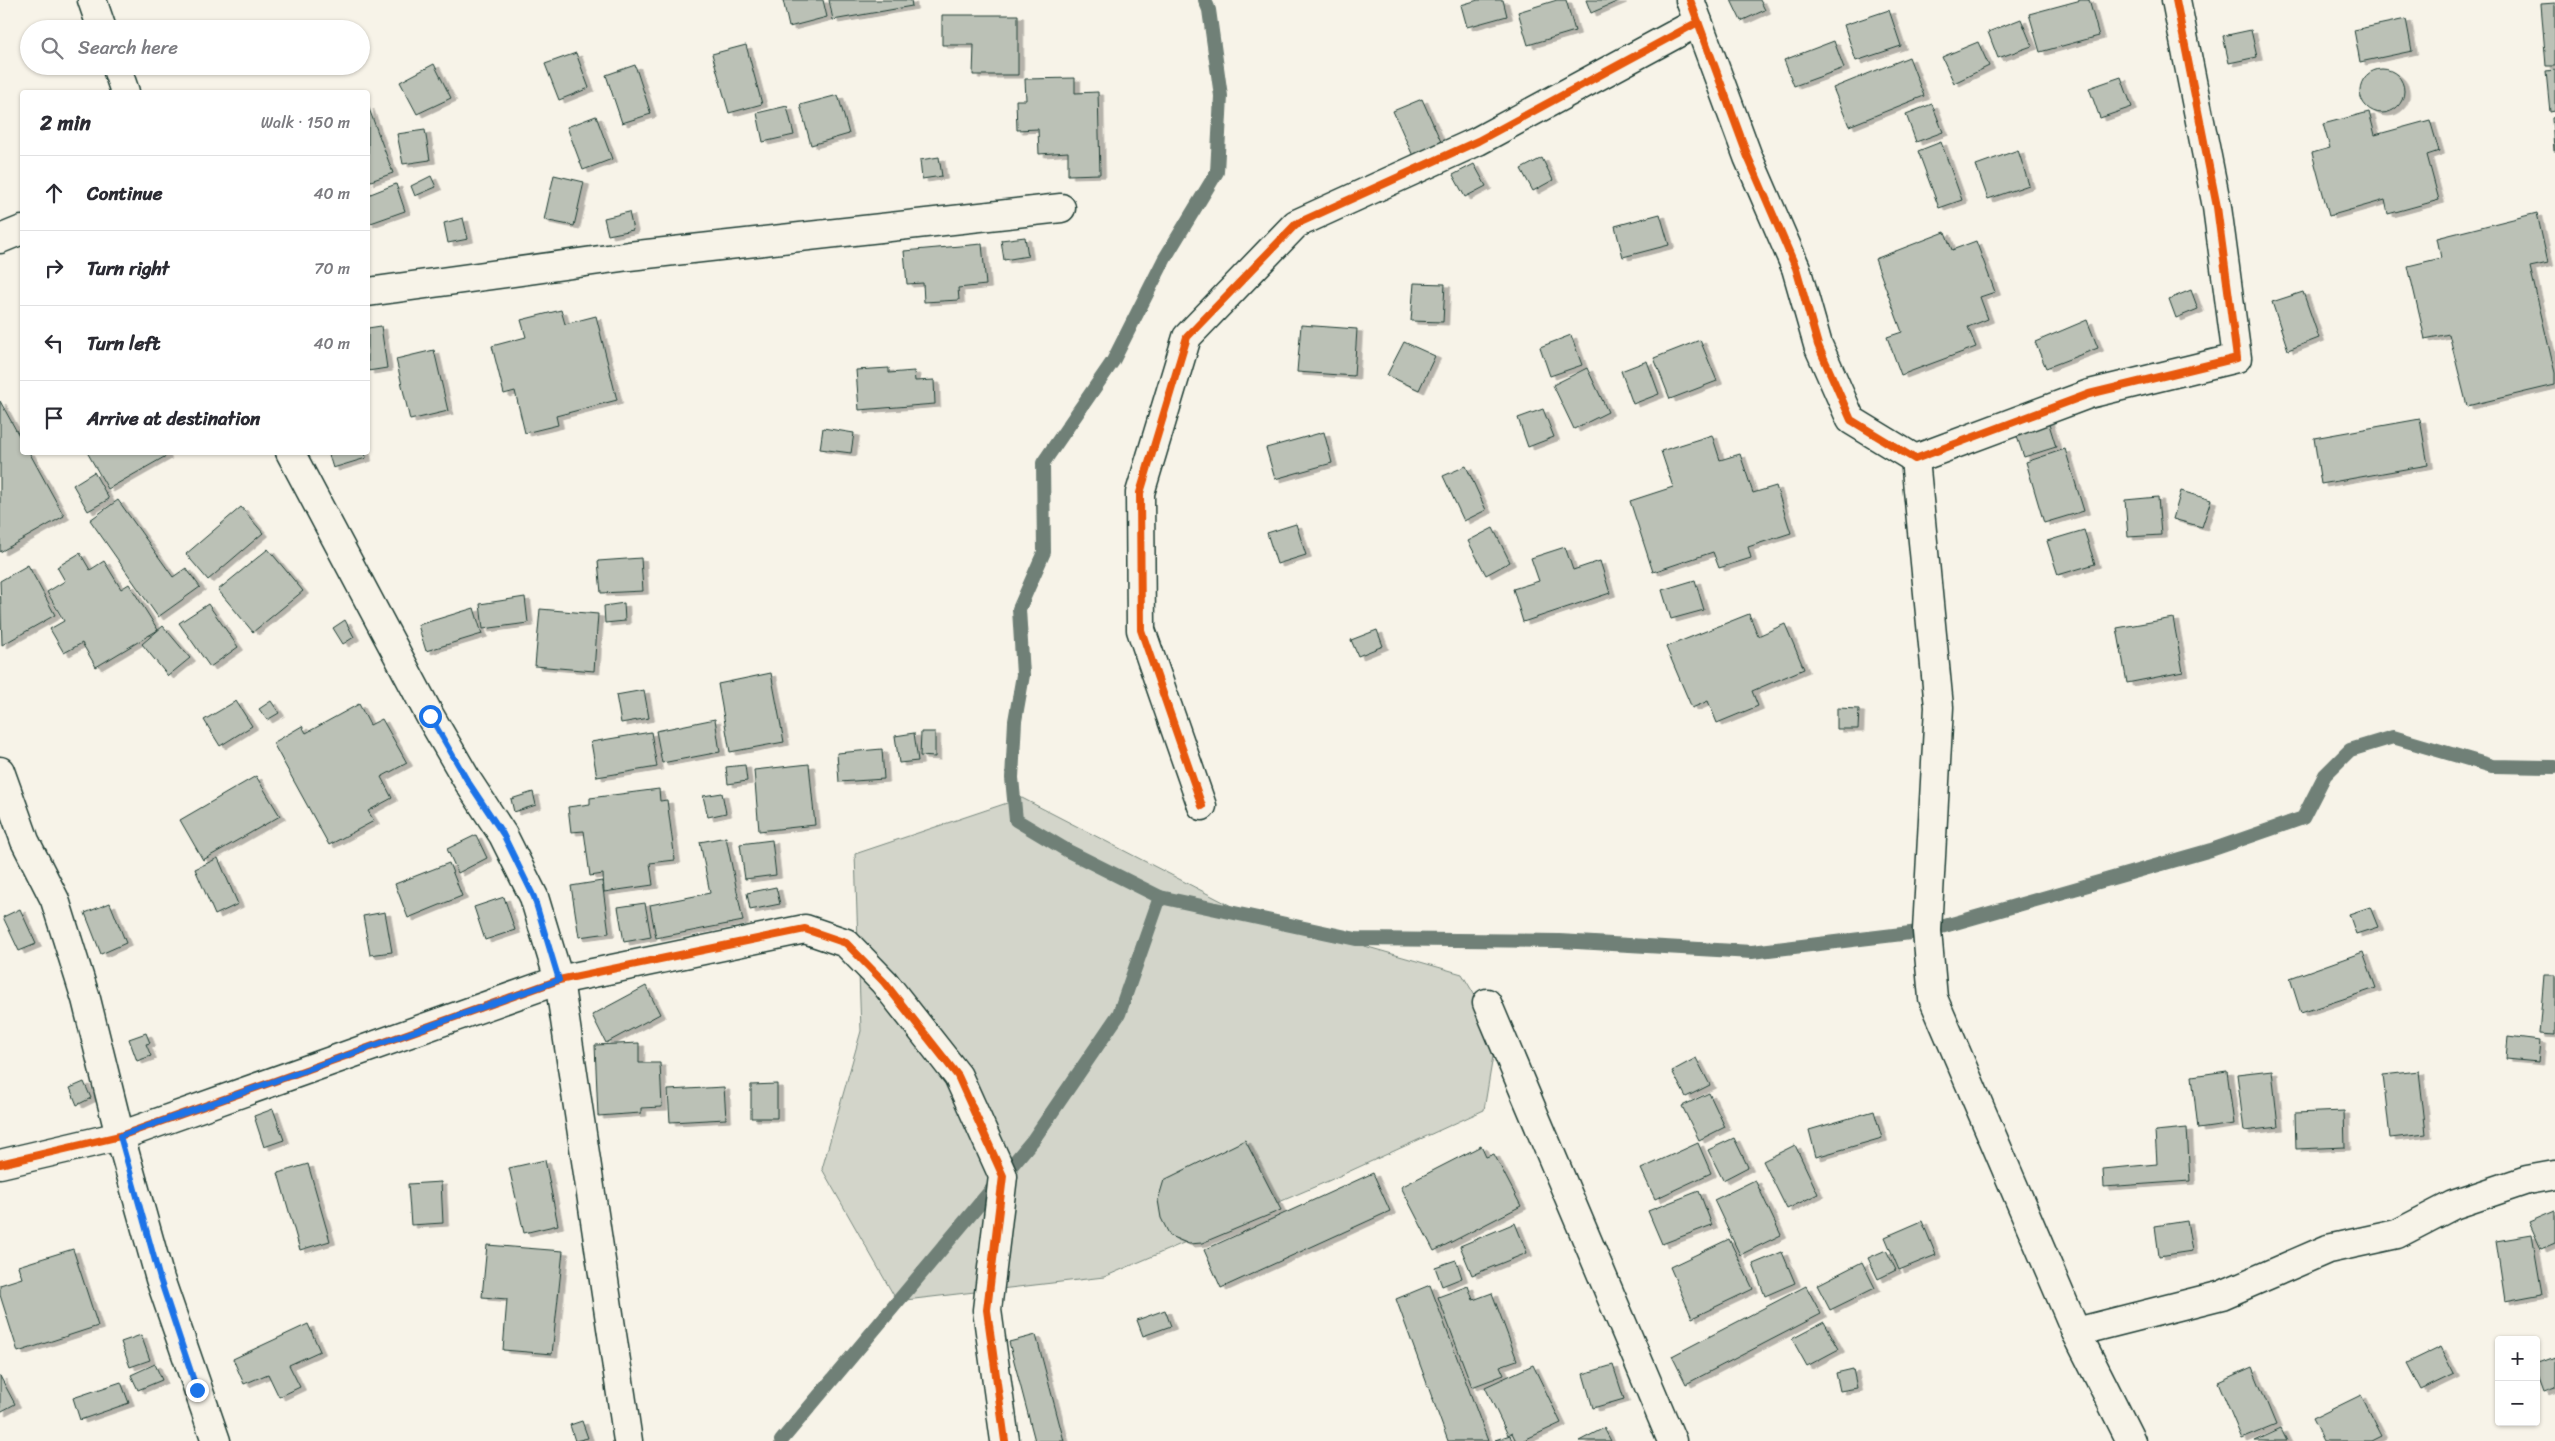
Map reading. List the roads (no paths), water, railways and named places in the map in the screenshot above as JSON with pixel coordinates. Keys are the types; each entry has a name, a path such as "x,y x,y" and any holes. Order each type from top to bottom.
{"street":[{"path":"92,0 99,20"},
{"path":"1915,459 2089,394 2237,358 2217,207 2176,0"},
{"path":"1202,806 1141,630 1140,493 1186,337 1296,224 1478,141 1694,11 1748,157 1796,268 1818,345 1852,420 1915,459"},
{"path":"119,75 124,90"},
{"path":"370,292 629,256 1061,208"},
{"path":"0,239 20,231"},
{"path":"292,455 430,716 467,780 503,834 534,897 559,980 628,1441"},
{"path":"1915,459 1939,707 1926,932 1933,998 2076,1332 2131,1441"},
{"path":"0,771 25,841 55,900 86,999 120,1136 160,1279 216,1441"},
{"path":"0,1164 120,1136 559,980 805,929 846,943 884,982 958,1076 1003,1176 987,1310 1004,1441"},
{"path":"1487,1004 1672,1441"},
{"path":"2076,1332 2222,1295 2328,1249 2397,1234 2453,1205 2528,1180 2555,1175"}],"waterway":[{"path":"1205,0 1209,10 1221,96 1217,172 1165,258 1113,361 1043,463 1044,552 1019,609 1023,675 1015,721 1012,778 1016,820 1068,851 1160,897 1356,939 1559,941 1752,952 1927,931 2211,850 2303,818 2325,775 2350,750 2393,737 2492,766 2555,767"},
{"path":"781,1441 1033,1140 1119,1014 1160,897"}]}
